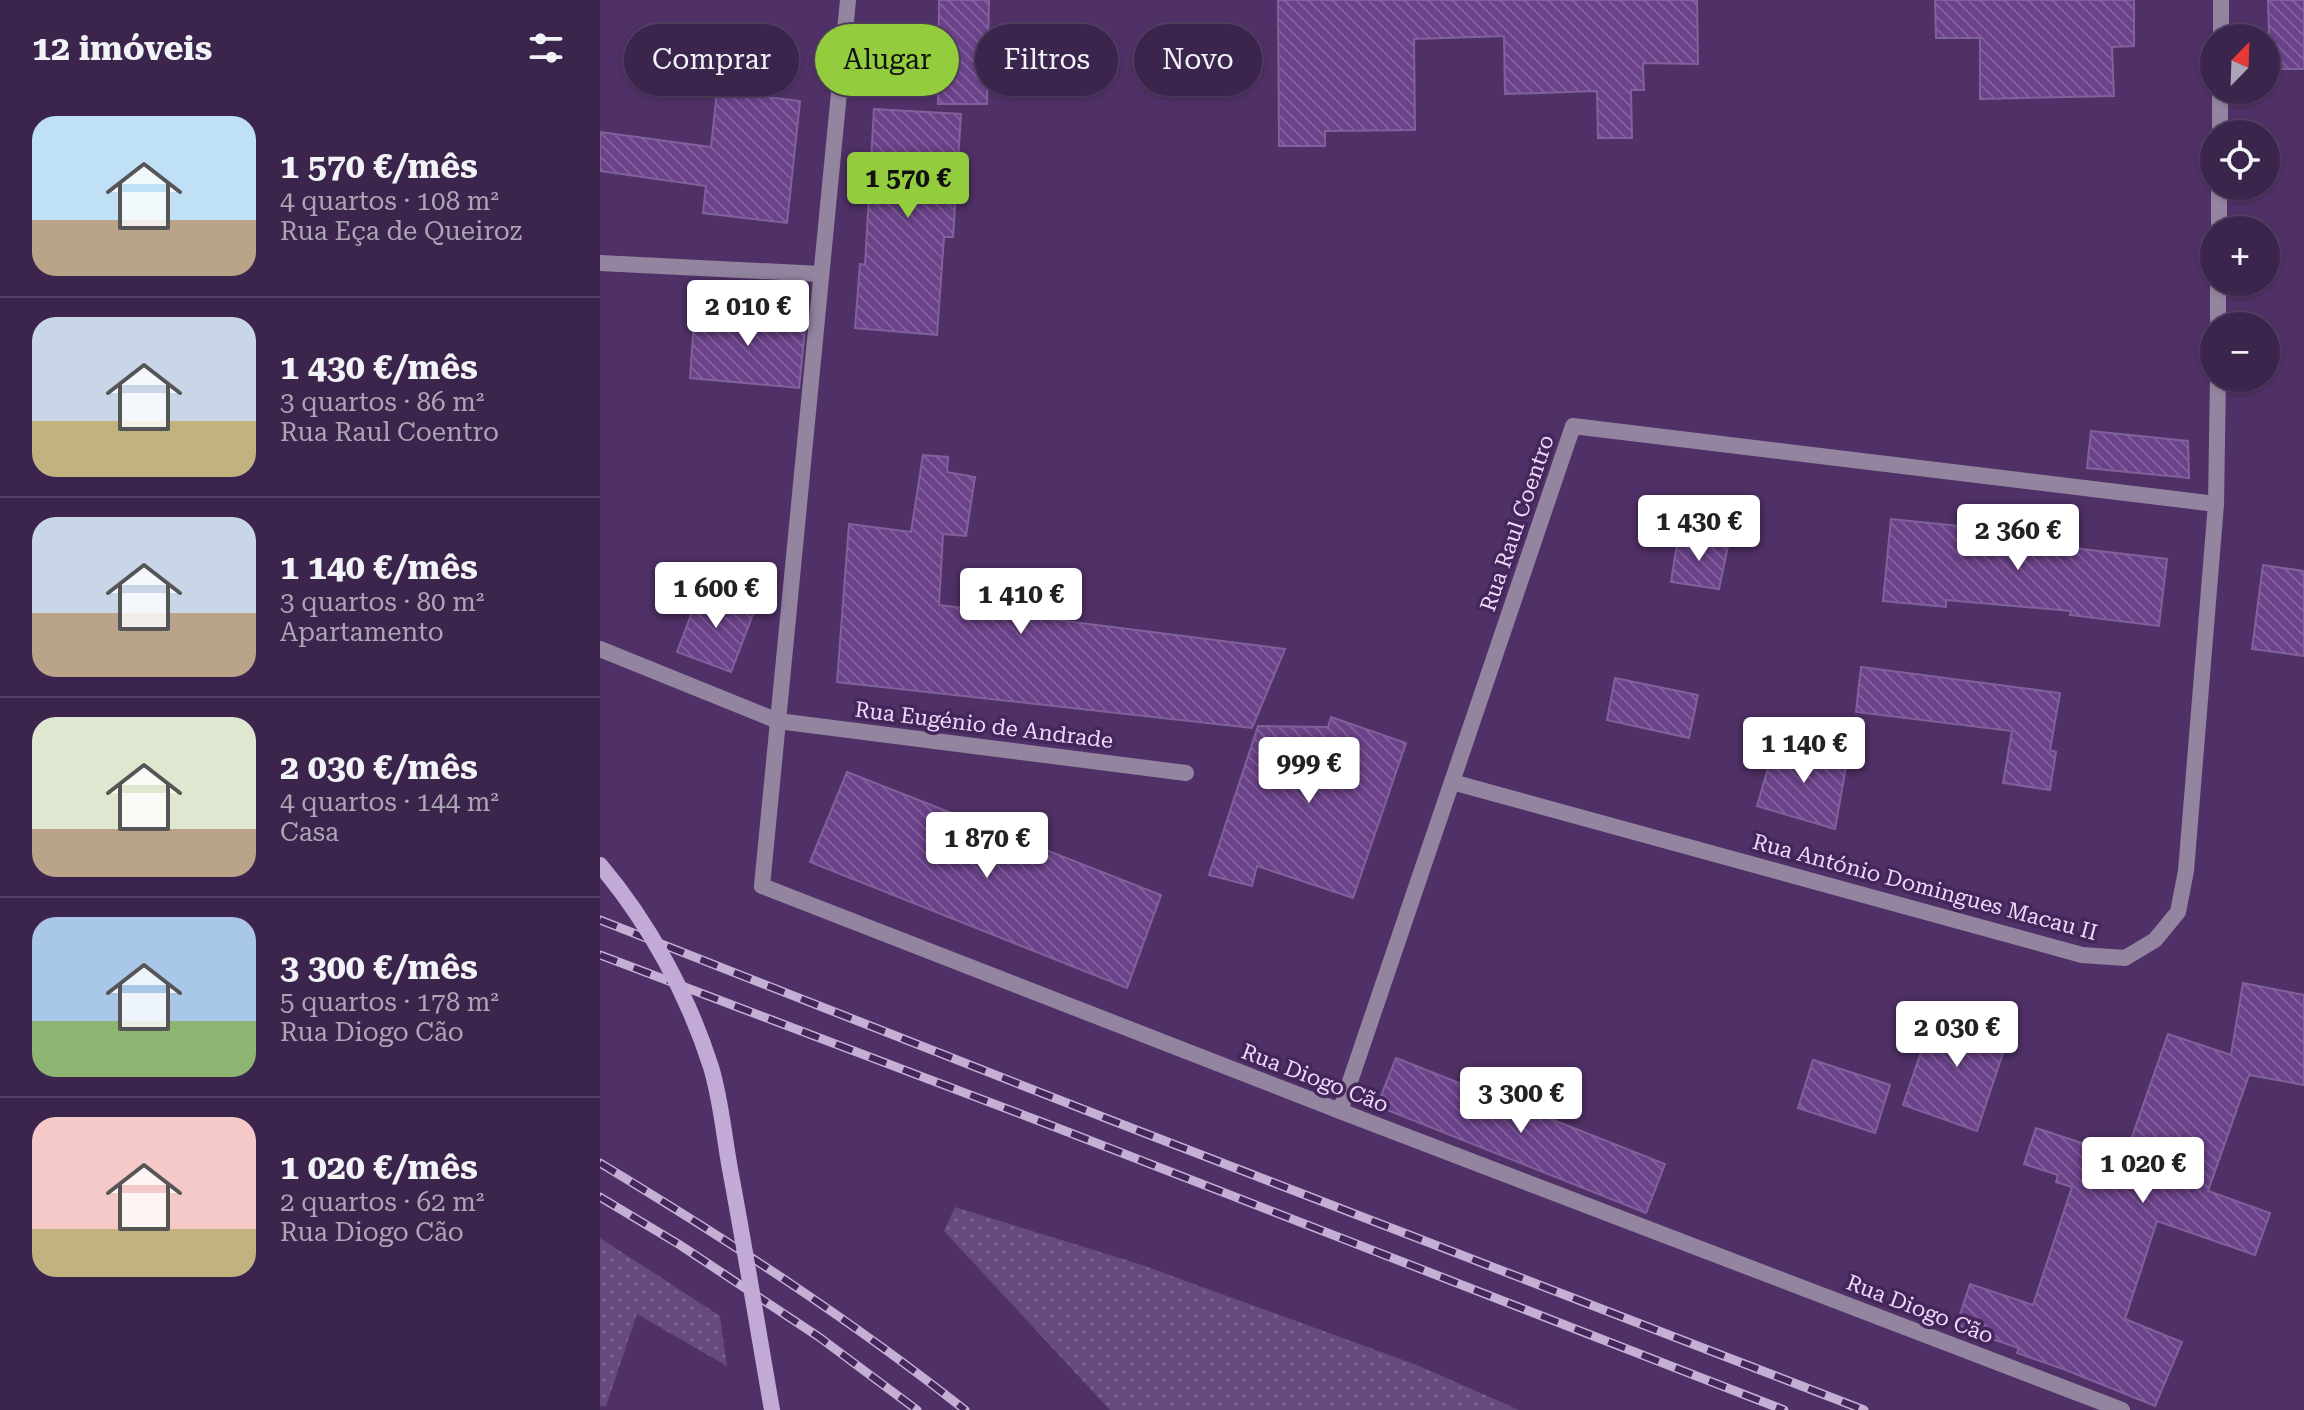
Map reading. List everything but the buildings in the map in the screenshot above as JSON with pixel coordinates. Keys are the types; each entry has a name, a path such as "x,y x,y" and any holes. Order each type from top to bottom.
{"main road":[{"path":"600,865 626,896 666,964 688,1008 712,1070 772,1410"}],"street":[{"path":"600,649 778,721 848,0"},
{"path":"2221,0 2221,24"},
{"path":"600,263 821,274"},
{"name":"Rua António Domingues Macau II","path":"1452,782 2082,955 2125,958 2155,940 2178,912 2186,871 2216,504 2218,392"},
{"name":"Rua Raul Coentro","path":"1340,1111 1573,426 2216,504"},
{"name":"Rua Eugénio de Andrade","path":"778,721 1186,773"},
{"name":"Rua Diogo Cão","path":"778,721 762,886 2122,1410"}],"shaded area":[{"path":"955,1207 1139,1264 1417,1365 1519,1410 1110,1410 944,1231"},
{"path":"600,1238 720,1316 727,1366 637,1314 606,1406 600,1406"}],"railway":[{"path":"600,920 1864,1410"},
{"path":"600,955 1055,1127 1784,1410"},
{"path":"600,1163 787,1281 965,1410"},
{"path":"600,1197 680,1245 819,1337 917,1410"}]}
